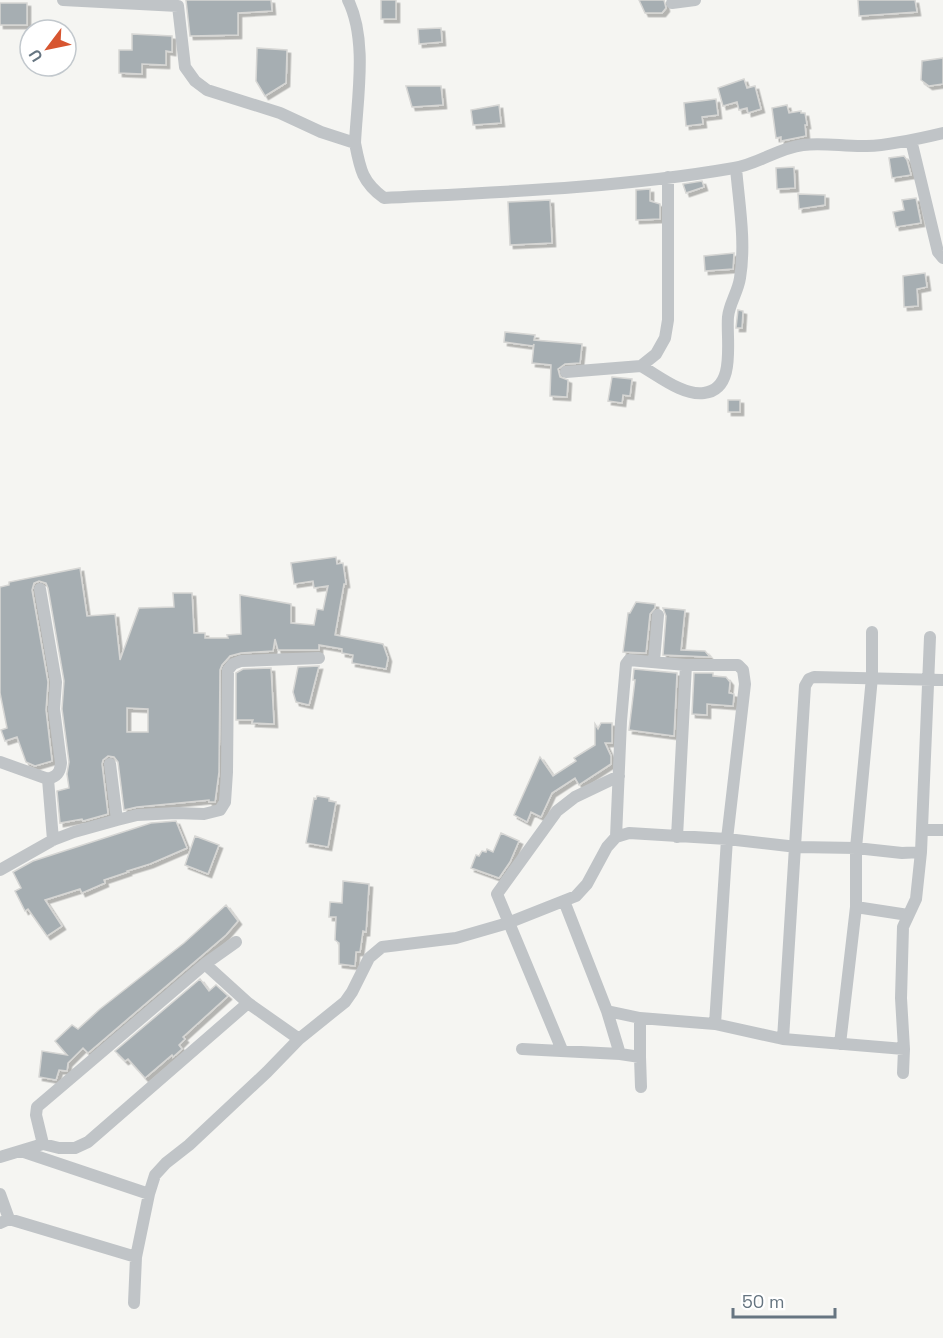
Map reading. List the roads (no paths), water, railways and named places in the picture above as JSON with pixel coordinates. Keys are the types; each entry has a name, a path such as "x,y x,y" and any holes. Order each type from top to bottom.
{"street":[{"path":"63,0 179,3 185,67 195,81 207,90 280,112 321,132 355,143"},
{"path":"348,0 356,15 359,40 355,143 360,171 371,189 384,198 538,189 668,177 736,168 756,162 787,147 806,144 864,146 943,134"},
{"path":"672,3 695,0"},
{"path":"911,140 938,252 943,258"},
{"path":"566,372 641,366 686,391 704,393 715,389 722,383 727,367 728,316 740,279 742,228 736,168"},
{"path":"641,366 656,354 664,338 668,320 668,177"},
{"path":"0,762 48,778 60,771 54,710 56,682 40,589"},
{"path":"654,661 658,615"},
{"path":"840,1044 856,907 856,848 872,677 872,632"},
{"path":"903,1073 901,986 903,927 916,899 921,852 930,637"},
{"path":"0,870 53,840 117,820 137,815 204,814 219,810 225,802 227,772 228,670 233,664 241,662 319,658"},
{"path":"616,837 626,664 632,659 686,665 738,665 743,670 744,676 727,839 715,1024"},
{"path":"677,837 686,665"},
{"path":"783,1039 805,686 814,676 943,680"},
{"path":"110,764 117,820"},
{"path":"562,1050 497,894 557,811 575,797 619,776"},
{"path":"48,778 53,840"},
{"path":"922,830 943,830"},
{"path":"134,1303 136,1257 149,1194 156,1175 166,1163 241,1097 299,1039 345,1002 369,958 382,947 456,938 508,923 564,901 583,890 607,847 616,837 629,833 727,839 796,847 921,852"},
{"path":"564,901 607,1011 620,1054"},
{"path":"856,907 908,915"},
{"path":"43,1144 36,1115 37,1107 205,964 236,942"},
{"path":"205,964 248,1003 299,1039"},
{"path":"0,1157 43,1144 59,1148 75,1148 88,1142 248,1003"},
{"path":"607,1011 640,1018 715,1024 783,1039 904,1049"},
{"path":"640,1018 641,1087"},
{"path":"522,1049 640,1057"},
{"path":"21,1151 149,1194"},
{"path":"0,1194 4,1221 136,1257"}]}
